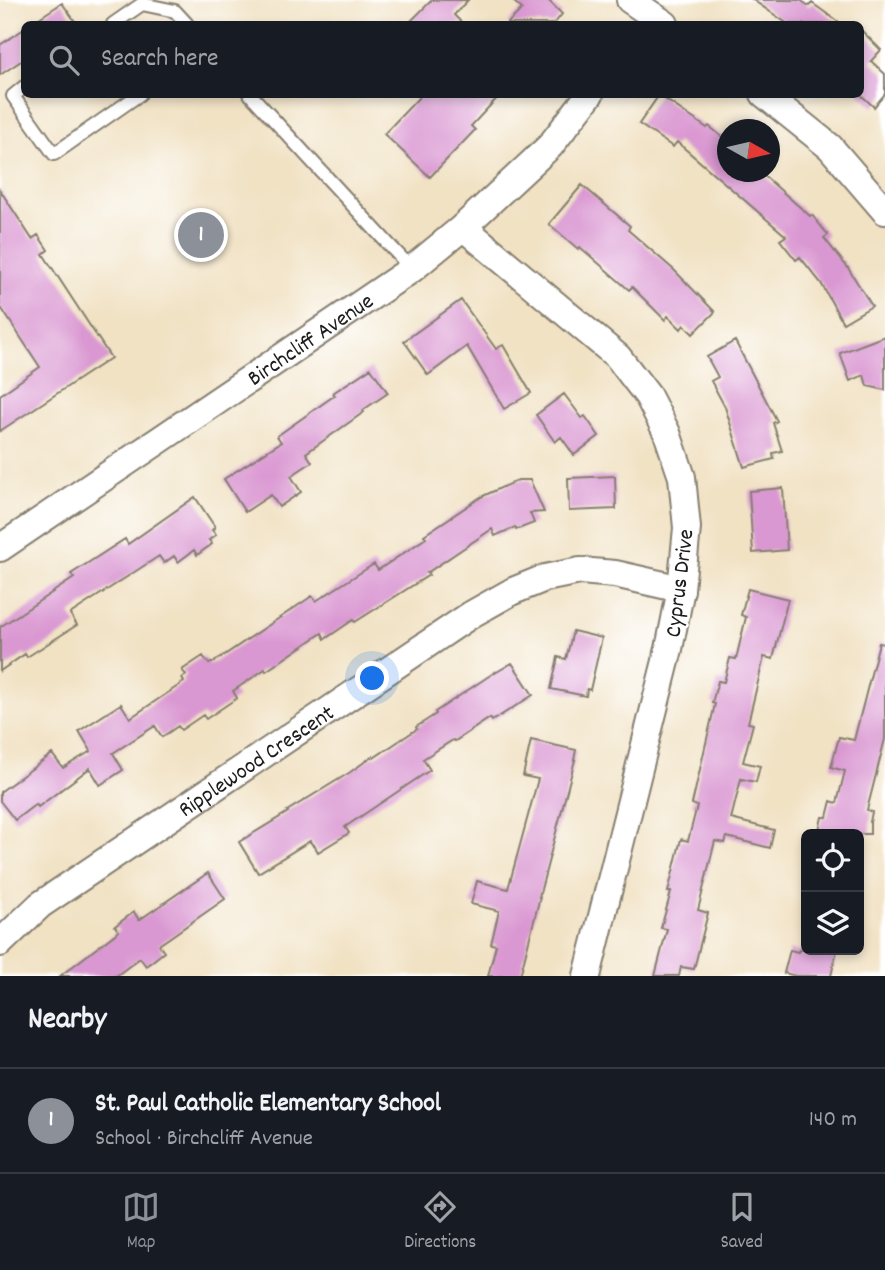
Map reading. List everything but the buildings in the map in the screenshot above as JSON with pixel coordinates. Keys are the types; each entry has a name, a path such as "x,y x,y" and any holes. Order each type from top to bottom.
{"street":[{"path":"630,0 654,21"},
{"name":"Birchcliff Avenue","path":"0,548 412,269 463,227 550,146 587,98"},
{"path":"769,98 830,147 885,211"},
{"name":"Cyprus Drive","path":"463,227 618,357 648,396 667,433 682,477 687,528 681,589 669,649 587,976"},
{"name":"Ripplewood Crescent","path":"0,943 40,905 472,614 513,590 545,578 580,570 615,574 681,589"}],"lane":[{"path":"117,21 142,4 175,11 184,21"},
{"path":"21,89 13,96 54,154 134,98"},
{"path":"254,98 412,269"}],"place":[{"name":"St. Paul Catholic Elementary School","path":"201,235"}]}
